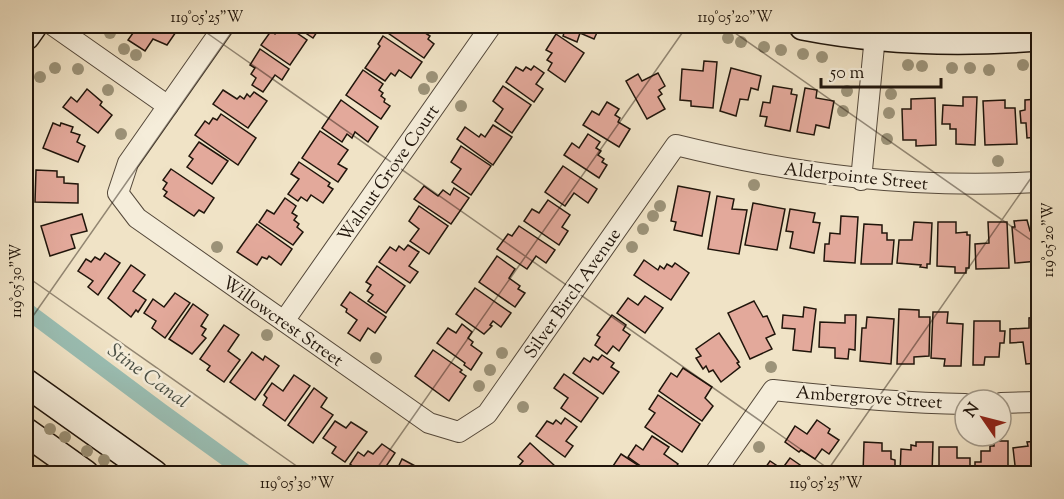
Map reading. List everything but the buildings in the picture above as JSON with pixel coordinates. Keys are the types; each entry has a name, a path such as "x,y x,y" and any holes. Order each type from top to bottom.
{"street":[{"path":"26,36 33,26"},
{"path":"54,26 168,106 224,26"},
{"name":"Walnut Grove Court","path":"284,321 492,26"},
{"path":"803,26 875,36 938,40 1038,37"},
{"path":"861,180 875,36"},
{"name":"Willowcrest Street","path":"168,106 128,163 118,193 137,218 429,423 459,432"},
{"name":"Alderpointe Street","path":"676,145 787,170 861,180 929,184 1038,182"},
{"name":"Silver Birch Avenue","path":"459,432 487,414 676,145"},
{"path":"26,383 154,474"},
{"name":"Ambergrove Street","path":"714,474 772,390 852,399 953,403"},
{"path":"1013,403 1038,402"},
{"path":"26,432 85,474"}],"waterway":[{"name":"Stine Canal","path":"26,310 248,474"}]}
